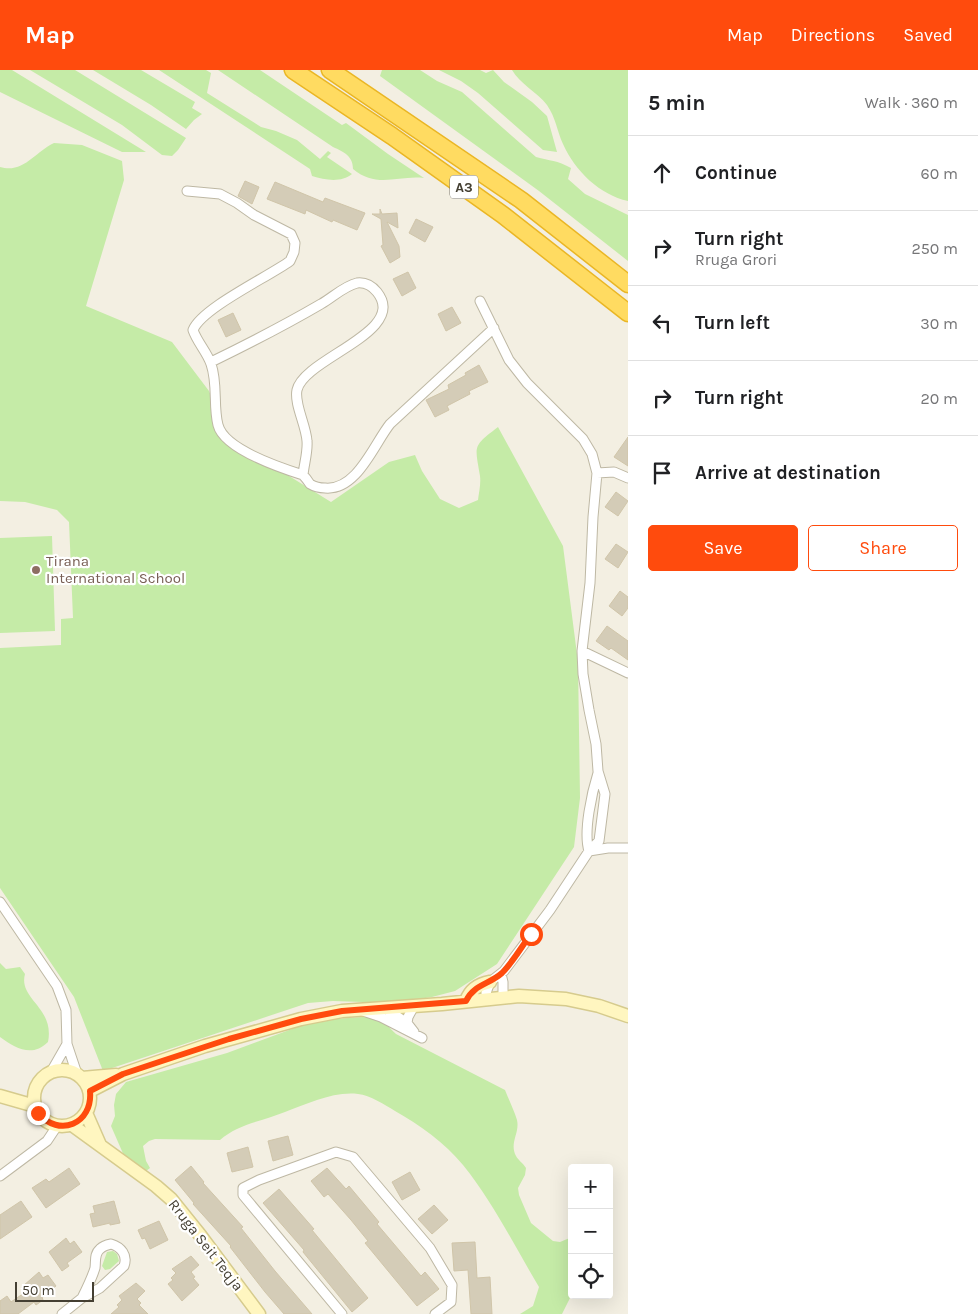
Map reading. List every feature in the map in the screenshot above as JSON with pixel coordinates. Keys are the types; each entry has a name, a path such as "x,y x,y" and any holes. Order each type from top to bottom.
{"highway":[{"name":"A3","path":"293,70 392,136 503,215 628,313"},
{"name":"A3","path":"330,70 521,200 628,284"}],"main road":[{"path":"466,1001 472,991 490,982"},
{"path":"90,1091 123,1074 205,1046 301,1019 342,1011 386,1009 519,996 566,999 599,1006 628,1016"},
{"path":"80,1076 90,1091 89,1106 80,1120 72,1124 57,1126 43,1119 35,1106 35,1089 39,1082 51,1072 65,1070 80,1076 123,1074"},
{"path":"4,1097 35,1089"},
{"path":"4,1097 35,1106"},
{"name":"Rruga Seit Teqja","path":"86,1113 100,1145"},
{"name":"Rruga Seit Teqja","path":"72,1124 171,1199 259,1314"}],"street":[{"path":"187,191 220,194 238,203 254,215 291,234 295,243 290,261 216,307 196,323 193,330 195,337 211,362 218,425 224,438 239,448 302,475 317,487 329,489 341,485 359,471 368,459 380,436 390,424 494,328"},
{"path":"211,362 274,331 357,283 366,283 376,291 382,300 383,307 382,315 376,325 352,344 311,370 303,378 297,389 296,403 302,416 308,443 302,475"},
{"path":"480,301 509,360 526,383 583,439 592,454 597,474 590,583 582,651 583,674 596,744 598,771 605,794 599,842 589,851 550,910 501,974 490,982 486,992 488,999"},
{"path":"597,474 614,472 628,478"},
{"path":"582,651 628,673"},
{"path":"589,851 586,843 592,794 598,771"},
{"path":"589,851 608,848 628,848"},
{"path":"0,902 57,986 66,1010 67,1044 80,1076"},
{"path":"501,974 503,998"},
{"path":"406,1023 414,1006"},
{"path":"363,1010 422,1038 401,1018 386,1009"},
{"path":"51,1072 67,1044"},
{"path":"0,1176 47,1141 57,1126"},
{"path":"339,1313 243,1195 243,1188 259,1180 336,1152 353,1157 430,1248 452,1285 451,1302 435,1314"},
{"path":"62,1314 82,1298 100,1288 124,1266 126,1262 125,1256 117,1246 104,1245 99,1249 89,1284 82,1298"}],"green space":[{"path":"0,70 12,70 146,152 122,152 0,92"},
{"path":"30,70 75,70 186,138 172,156 162,155 122,125"},
{"path":"93,70 141,70 195,102 192,108 202,114 186,129 151,105"},
{"path":"159,70 206,70 211,73 207,93 261,127 297,140 320,159 328,151 331,153 327,157 352,174 338,180 312,176 310,169"},
{"path":"218,70 260,70 342,125 346,123 424,178 379,180 362,175 353,169 350,158 344,153"},
{"path":"382,70 420,70 437,81 462,92 536,157 557,162 571,168 568,179 585,194 628,215 628,261 539,191 380,76"},
{"path":"439,70 480,70 486,73 493,70 504,82 532,102 547,116 557,152 543,150 478,93 461,81"},
{"path":"512,70 628,70 628,201 618,198 598,187 581,172 568,154 547,105 519,80"},
{"path":"54,143 82,145 122,161 124,180 86,306 172,342 209,391 228,438 331,502 389,462 415,455 422,471 440,499 459,508 478,500 480,479 477,447 498,427 563,546 578,662 580,798 574,847 497,964 455,991 432,997 392,1003 333,1001 308,1003 103,1071 74,997 0,888 0,648 61,645 61,619 73,618 69,522 57,510 25,502 0,501 0,167 8,168 22,165"},
{"path":"52,536 55,631 0,633 0,538"},
{"path":"0,963 6,969 20,967 25,974 24,983 27,990 46,1020 49,1030 48,1042 36,1050 18,1048 0,1037"},
{"path":"363,1017 382,1021 396,1034 505,1090 518,1125 514,1151 526,1168 525,1175 518,1188 519,1195 531,1223 553,1241 560,1242 568,1239 570,1299 562,1314 520,1314 533,1306 539,1287 494,1209 474,1179 448,1149 423,1128 367,1096 340,1094 321,1099 243,1126 220,1140 155,1139 149,1141 143,1146 146,1161 150,1168 146,1171 125,1158 111,1126 115,1116 116,1094 126,1082 227,1053 311,1022"},
{"path":"113,1251 117,1254 119,1261 110,1269 105,1270 102,1266 107,1252"}],"building":[{"path":"245,181 259,187 252,204 238,196"},
{"path":"275,182 323,202 325,198 365,213 357,230 333,220 332,222 306,210 305,214 267,199"},
{"path":"380,209 382,214 397,213 398,228 387,222 399,246 400,257 390,263 381,246 383,245 381,219 372,214 380,214"},
{"path":"416,219 433,227 425,242 409,233"},
{"path":"408,272 416,288 402,296 393,279"},
{"path":"452,307 461,323 446,331 438,314"},
{"path":"233,313 241,330 226,337 218,320"},
{"path":"479,365 488,382 469,391 470,394 447,406 449,410 435,417 426,400 449,389 448,385"},
{"path":"628,437 628,466 614,457"},
{"path":"616,492 628,501 618,516 605,507"},
{"path":"616,544 628,552 618,568 605,559"},
{"path":"620,591 628,597 628,608 622,616 609,606"},
{"path":"607,626 628,641 628,660 611,648 609,650 596,641"},
{"path":"288,1136 293,1155 273,1161 268,1141"},
{"path":"248,1147 253,1167 232,1172 227,1153"},
{"path":"191,1166 203,1183 243,1227 241,1228 275,1271 312,1314 284,1314 231,1246 193,1204 175,1180"},
{"path":"69,1168 80,1184 46,1208 32,1188 46,1179 49,1182"},
{"path":"327,1168 346,1189 349,1186 379,1222 377,1224 421,1276 425,1272 439,1289 417,1306 365,1243 368,1241 351,1220 328,1194 324,1197 311,1181"},
{"path":"410,1172 420,1190 402,1200 392,1182"},
{"path":"279,1189 314,1229 312,1230 368,1298 352,1312 303,1252 304,1250 263,1203"},
{"path":"21,1201 32,1217 0,1239 0,1215"},
{"path":"114,1201 120,1223 93,1227 90,1214 95,1213 93,1206"},
{"path":"434,1205 448,1220 432,1234 418,1219"},
{"path":"159,1221 168,1240 150,1249 145,1238 142,1239 138,1230"},
{"path":"66,1238 70,1244 74,1241 82,1252 67,1263 69,1266 62,1271 49,1252"},
{"path":"475,1242 477,1278 490,1277 492,1314 471,1314 468,1270 454,1271 452,1243"},
{"path":"191,1256 199,1265 191,1272 199,1285 182,1301 168,1284 173,1280 171,1278 176,1273 172,1269"},
{"path":"39,1272 43,1278 48,1275 56,1286 42,1297 43,1300 36,1305 34,1302 18,1314 0,1314 0,1301 7,1296 11,1302 27,1291 23,1286"},
{"path":"136,1283 145,1291 137,1299 141,1303 139,1305 148,1314 111,1314 119,1307 117,1305 122,1300 119,1296"}],"place":[{"name":"Tirana International School","path":"36,570"}],"route":[{"path":"38,1113 43,1119 57,1126 72,1124 80,1120 86,1113 89,1106 90,1091 123,1074 205,1046 301,1019 342,1011 466,1001 472,991 490,982 504,971 531,934"}]}
